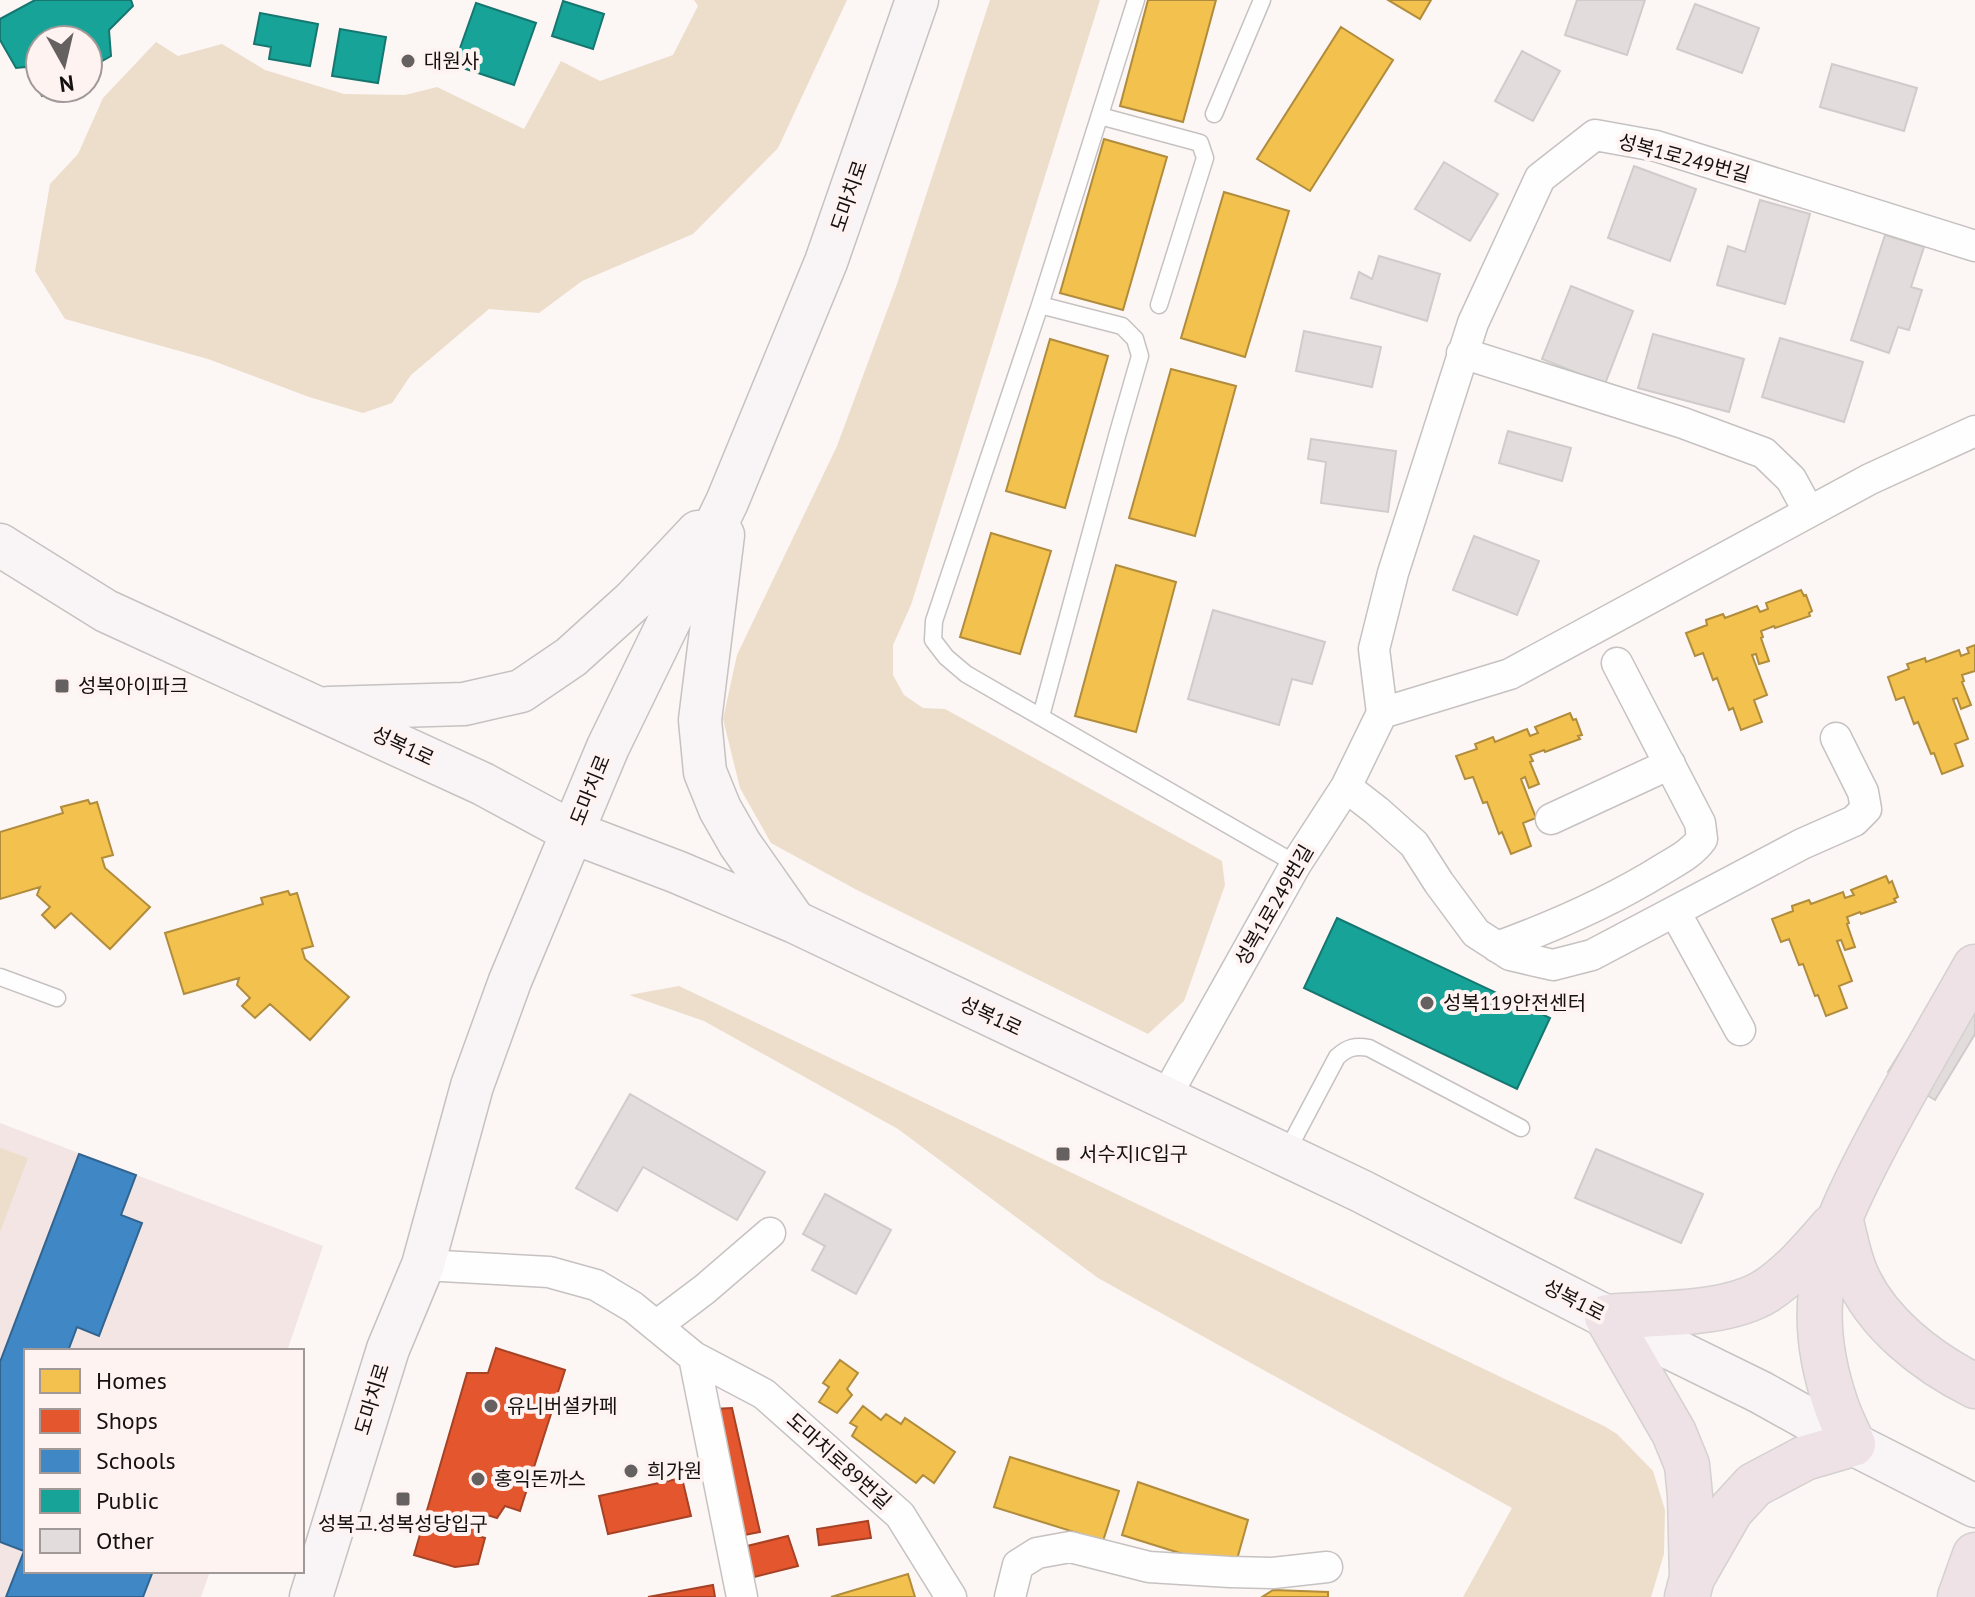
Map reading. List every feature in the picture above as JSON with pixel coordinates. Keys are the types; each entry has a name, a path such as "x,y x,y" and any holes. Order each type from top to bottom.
{"highway":[{"path":"1690,1587 1731,1510 1754,1485 1805,1458 1853,1444 1836,1406 1826,1367 1820,1328 1825,1266 1840,1218 1901,1098 1975,967"},
{"path":"1690,1587 1687,1465 1674,1433 1607,1317 1723,1308 1765,1291 1805,1258 1840,1218"},
{"path":"1840,1218 1855,1272 1870,1300 1892,1328 1924,1354 1975,1386"},
{"path":"1960,1597 1975,1555"}],"main road":[{"name":"도마치로","path":"311,1597 388,1349 423,1265 472,1086 510,981 608,747 727,502 826,262 917,0"},
{"path":"320,708 464,704 521,691 571,657 623,609 727,502"},
{"path":"727,502 700,720 705,772 720,809 740,844 795,922"},
{"name":"성복1로","path":"0,545 106,611 483,784 572,832 795,922 1361,1191 1760,1392 1975,1506"}],"street":[{"name":"성복1로249번길","path":"1165,1098 1296,864 1346,787 1382,713 1374,649 1393,573 1473,323 1540,178 1595,135 1656,146 1975,246"},
{"path":"1462,353 1683,423 1764,453 1791,479 1809,512"},
{"path":"1382,713 1510,674 1870,479 1975,431"},
{"path":"1497,947 1549,928 1632,888 1694,850 1702,839 1700,823 1617,663"},
{"path":"1346,787 1414,844 1476,933 1510,955 1553,965 1592,955 1802,844 1854,821 1866,809 1863,792 1836,738"},
{"path":"1551,819 1670,764"},
{"path":"1675,912 1740,1030"},
{"path":"656,1326 770,1233"},
{"name":"도마치로89번길","path":"423,1265 549,1272 596,1285 633,1307 694,1357 764,1394 900,1515 951,1597"},
{"path":"694,1357 742,1597"},
{"path":"1010,1597 1018,1565 1037,1553 1070,1547 1149,1567 1273,1573 1327,1567"}],"lane":[{"path":"1136,0 1040,305 934,621 933,640 946,657 966,674 1296,864"},
{"path":"1214,114 1262,0"},
{"path":"1100,116 1200,143 1205,158 1159,305"},
{"path":"1040,305 1122,326 1135,339 1140,356 1041,716"},
{"path":"0,977 57,998"},
{"path":"1284,1155 1329,1067 1344,1051 1360,1046 1521,1128"}],"shaded area":[{"path":"694,0 847,0 778,148 693,234 582,281 539,313 489,309 411,375 392,403 363,413 309,397 208,359 65,319 35,271 50,184 78,154 100,104 104,104 104,97 156,42 178,56 222,44 265,70 344,94 405,95 437,87 524,129 561,61 600,81 673,55 698,6"},
{"path":"990,0 1100,0 911,605 893,645 893,675 904,695 923,708 945,709 1222,861 1225,885 1184,1001 1148,1034 855,889 771,843 740,788 723,719 737,655 837,446 897,284"},
{"path":"679,986 1617,1434 1653,1471 1665,1510 1664,1554 1651,1597 1463,1597 1512,1508 1098,1278 898,1129 704,1021 629,995"},
{"path":"0,1123 323,1246 288,1349 24,1349 24,1573 209,1573 201,1597 0,1597"},
{"path":"0,1148 28,1158 0,1232"}],"building: Homes":[{"path":"1148,0 1216,0 1183,122 1120,106"},
{"path":"1388,0 1431,0 1420,19"},
{"path":"1341,27 1393,60 1310,191 1257,159"},
{"path":"1104,139 1167,157 1123,310 1060,293"},
{"path":"1224,192 1289,211 1245,357 1181,338"},
{"path":"1050,339 1108,356 1065,508 1006,491"},
{"path":"1171,369 1236,386 1195,536 1129,518"},
{"path":"991,533 1051,551 1020,654 960,637"},
{"path":"1116,565 1176,582 1136,732 1075,716"},
{"path":"1801,590 1812,611 1810,616 1761,631 1769,661 1759,664 1756,654 1752,655 1767,695 1754,700 1762,722 1741,730 1733,708 1729,710 1717,678 1713,680 1703,653 1695,656 1686,633 1707,625 1706,620 1723,614 1725,618 1757,606 1760,612 1768,609 1766,603"},
{"path":"1975,645 1975,671 1962,675 1971,705 1961,709 1957,698 1953,699 1968,739 1955,744 1963,766 1942,774 1918,722 1914,724 1904,697 1896,700 1888,677 1909,669 1907,664 1925,658 1926,662 1959,650 1961,656 1969,653 1967,648"},
{"path":"1570,713 1573,720 1576,719 1582,735 1578,736 1580,739 1530,755 1539,784 1529,788 1525,777 1521,779 1536,818 1523,823 1531,846 1511,854 1502,832 1499,834 1487,802 1483,803 1473,777 1465,779 1456,756 1477,749 1475,744 1493,737 1495,742 1527,729 1530,736 1538,733 1535,727"},
{"path":"88,800 90,804 97,802 113,855 102,858 105,868 150,907 110,949 71,913 55,928 42,915 50,907 37,895 40,887 0,899 0,832 63,813 61,807"},
{"path":"1886,876 1889,883 1892,881 1898,897 1894,899 1896,902 1847,917 1855,947 1845,950 1841,940 1837,941 1852,981 1839,986 1847,1008 1826,1016 1803,964 1799,965 1789,939 1781,942 1772,919 1793,911 1792,906 1809,900 1811,904 1843,892 1845,898 1854,895 1851,890"},
{"path":"288,891 290,895 297,893 313,946 302,949 305,959 349,997 310,1040 270,1004 255,1018 242,1006 250,998 237,985 239,978 184,994 165,933 263,904 261,898"},
{"path":"840,1360 858,1373 847,1389 852,1395 837,1413 819,1402 829,1387 823,1383"},
{"path":"863,1406 881,1420 886,1414 901,1424 905,1418 955,1452 934,1483 923,1475 916,1483 852,1436 857,1427 850,1423"},
{"path":"1010,1457 1119,1491 1103,1541 994,1507"},
{"path":"1138,1482 1248,1520 1234,1570 1122,1535"},
{"path":"908,1574 915,1597 831,1597"},
{"path":"1273,1590 1328,1592 1328,1597 1262,1597"}],"building: Shops":[{"path":"496,1348 565,1370 520,1511 505,1506 497,1518 481,1513 475,1535 485,1538 478,1564 455,1567 414,1555 467,1373 488,1373"},
{"path":"732,1408 760,1532 739,1536 713,1409"},
{"path":"682,1478 691,1516 608,1534 599,1496"},
{"path":"868,1521 871,1538 819,1545 817,1529"},
{"path":"788,1536 798,1566 750,1578 743,1547"},
{"path":"713,1585 715,1597 648,1597"}],"building: Schools":[{"path":"79,1154 136,1175 121,1215 142,1223 99,1336 77,1327 69,1349 24,1349 24,1551 0,1542 0,1362"},
{"path":"24,1551 24,1573 152,1573 143,1597 6,1597"}],"building: Public":[{"path":"35,0 131,0 133,6 109,30 111,56 104,60 104,24 24,24 24,67 16,68 0,40 0,19"},
{"path":"563,1 604,14 593,49 552,36"},
{"path":"476,3 536,23 514,85 454,65"},
{"path":"260,13 318,24 310,66 269,59 271,47 254,44"},
{"path":"340,29 386,37 378,83 332,76"},
{"name":"성복119안전센터","path":"1337,918 1550,1018 1517,1089 1304,988"}],"building: Other":[{"path":"1577,0 1645,0 1627,55 1565,35"},
{"path":"1695,4 1759,28 1742,73 1677,49"},
{"path":"1522,51 1560,71 1533,121 1495,101"},
{"path":"1832,64 1917,88 1904,131 1820,107"},
{"path":"1444,162 1498,194 1470,241 1415,209"},
{"path":"1634,166 1696,189 1670,261 1608,238"},
{"path":"1760,200 1810,214 1785,304 1717,285 1728,246 1745,252"},
{"path":"1885,235 1924,247 1911,287 1922,290 1909,330 1898,327 1889,353 1851,340"},
{"path":"1379,256 1440,274 1427,321 1351,298 1359,272 1372,279"},
{"path":"1571,286 1633,311 1605,384 1542,359"},
{"path":"1304,331 1381,347 1372,387 1296,371"},
{"path":"1653,334 1744,359 1729,412 1638,388"},
{"path":"1780,338 1863,362 1844,422 1762,397"},
{"path":"1508,431 1571,448 1562,481 1499,463"},
{"path":"1311,439 1396,451 1388,512 1321,503 1326,462 1308,459"},
{"path":"1474,536 1539,561 1517,615 1453,590"},
{"path":"1213,610 1325,642 1312,684 1292,679 1279,725 1188,699"},
{"path":"1937,992 1975,1014 1975,1034 1935,1100 1888,1072"},
{"path":"630,1094 765,1172 737,1220 643,1167 617,1211 576,1188"},
{"path":"1596,1149 1703,1194 1681,1243 1575,1198"},
{"path":"825,1194 891,1230 856,1294 812,1270 825,1246 803,1234"}],"place":[{"name":"대원사","path":"408,61"},
{"name":"성복아이파크","path":"62,686"},
{"name":"성복119안전센터","path":"1427,1003"},
{"name":"서수지IC입구","path":"1063,1154"},
{"name":"유니버셜카페","path":"491,1406"},
{"name":"희가원","path":"631,1471"},
{"name":"홍익돈까스","path":"478,1479"},
{"name":"성복고.성복성당입구","path":"403,1499"}]}
